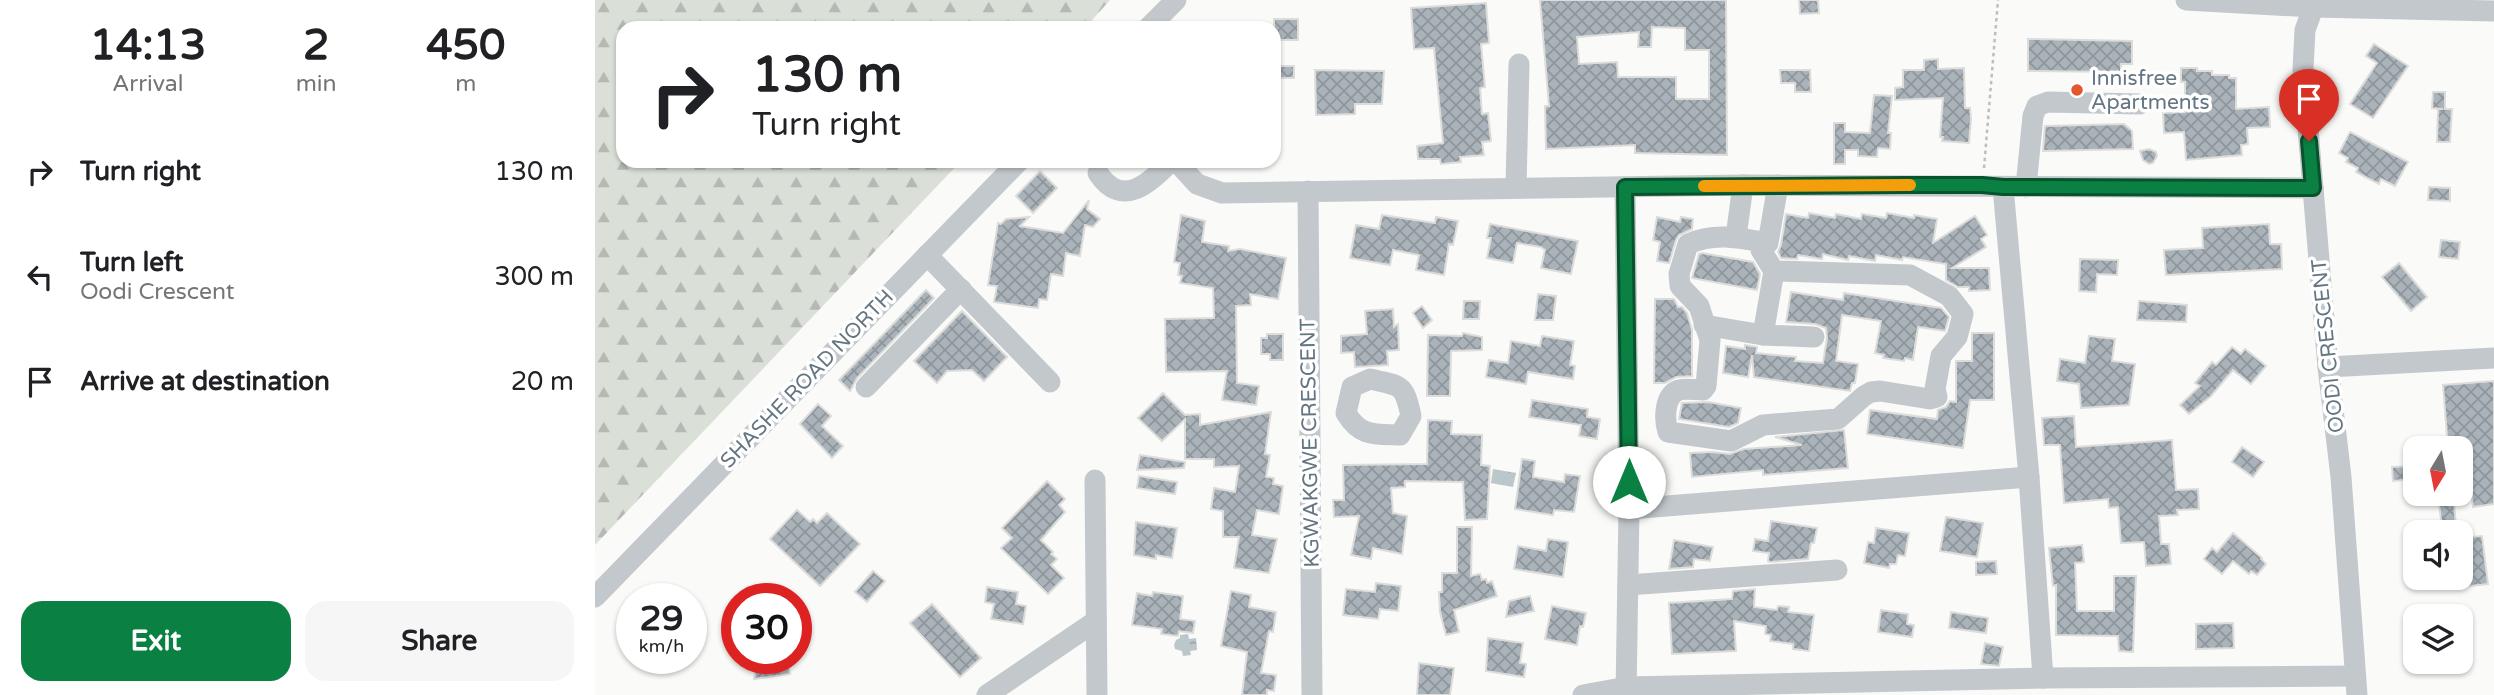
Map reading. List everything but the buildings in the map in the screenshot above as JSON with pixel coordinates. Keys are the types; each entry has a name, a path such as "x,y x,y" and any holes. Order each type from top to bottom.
{"street":[{"path":"1156,21 1176,0"},
{"path":"2186,0 2494,11"},
{"name":"OODI CRESCENT","path":"2315,4 2305,30 2302,49 2328,367 2341,477 2356,685"},
{"path":"1516,187 1519,64"},
{"path":"2026,187 2033,116 2037,106 2048,102 2140,104"},
{"name":"SHASHE ROAD NORTH","path":"595,597 1012,168"},
{"path":"1098,173 1113,187 1124,191 1138,189 1150,183 1166,168"},
{"path":"1181,168 1197,184 1222,193 1743,185 2313,188"},
{"path":"1737,237 1743,185"},
{"path":"1763,335 1774,271 1761,250 1768,243 1778,185"},
{"path":"1992,186 2029,477 2043,678"},
{"path":"1625,187 1629,509 1627,691"},
{"name":"KGWAKGWE CRESCENT","path":"1308,191 1312,695"},
{"path":"1768,243 1737,237 1703,237 1688,244 1679,274 1680,286 1699,306 1710,340 1706,386 1703,390 1682,390 1669,398 1666,427 1668,432 1731,441 1763,425 1838,419 1864,396 1880,391 1930,399 1937,397 1935,389 1941,356 1957,337 1963,314 1949,296 1910,275 1774,271"},
{"path":"927,255 1049,382"},
{"path":"866,387 961,289"},
{"path":"1704,326 1763,335 1814,337"},
{"path":"2328,367 2494,358"},
{"path":"1310,418 1346,413"},
{"path":"1629,509 2029,477"},
{"path":"1095,480 1097,695"},
{"path":"1628,585 1837,570"},
{"path":"987,695 1096,621"},
{"path":"1583,695 1627,691 1807,689 2043,678 2356,685"}],"path":[{"path":"1992,186 1998,0"}],"green space":[{"path":"595,0 1110,0 1091,21 616,21 616,168 954,168 595,545"}],"water":[{"path":"1493,469 1516,473 1513,487 1491,483"},
{"path":"1188,634 1189,639 1196,638 1197,650 1190,651 1191,655 1183,656 1182,651 1175,649 1174,645 1180,635"}],"slow traffic":[{"path":"1704,186 1910,185"}],"place":[{"name":"Innisfree Apartments","path":"2077,90"}],"route":[{"path":"1629,482 1625,187 1982,185 2313,188 2309,141"}]}
